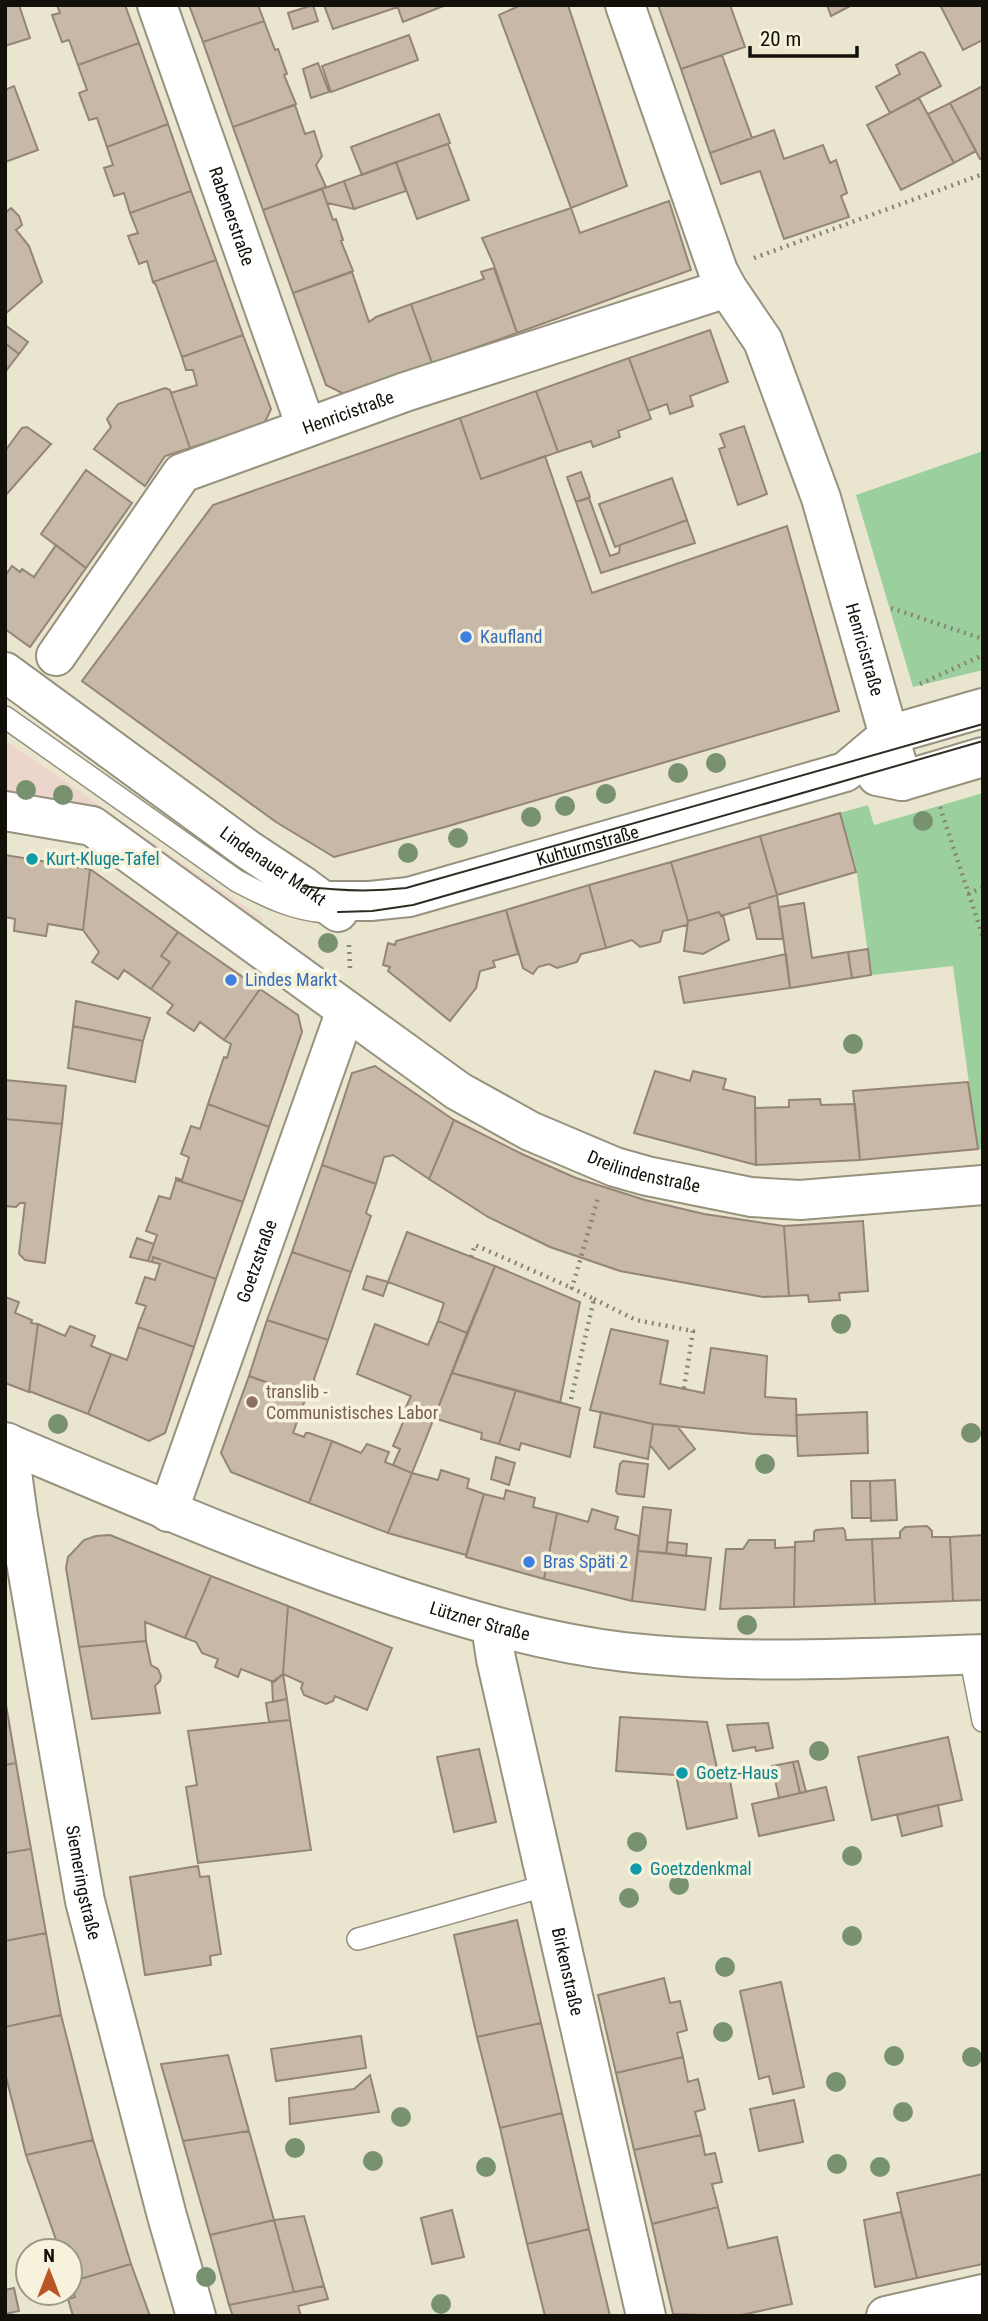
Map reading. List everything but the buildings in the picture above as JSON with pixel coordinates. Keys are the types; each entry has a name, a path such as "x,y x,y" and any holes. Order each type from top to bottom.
{"street":[{"name":"Rabenerstraße","path":"157,5 306,426"},
{"name":"Henricistraße","path":"625,5 722,279 764,341 821,498 848,594 898,751"},
{"name":"Henricistraße","path":"57,656 182,472 722,279"},
{"name":"Lindenauer Markt","path":"5,672 247,849 310,900"},
{"name":"Kuhturmstraße","path":"310,900 370,901 409,897 847,771 898,751 983,708"},
{"name":"Kuhturmstraße","path":"898,751 983,757"},
{"path":"5,811 92,825 346,1010"},
{"name":"Dreilindenstraße","path":"346,1010 458,1091 530,1130 609,1164 680,1184 776,1200 983,1185"},
{"name":"Goetzstraße","path":"169,1512 346,1010"},
{"name":"Lützner Straße","path":"6,1443 169,1512 339,1577 491,1626 552,1640 622,1652 761,1660 976,1654"},
{"name":"Siemeringstraße","path":"6,1443 85,1901 167,2216 196,2316"},
{"name":"Birkenstraße","path":"491,1626 496,1659 646,2316"},
{"path":"886,2316 983,2294"}],"lane":[{"path":"5,692 242,860 310,900"},
{"path":"5,717 237,881 310,900"},
{"path":"898,751 983,724"},
{"path":"898,751 983,741"},
{"path":"976,1654 983,1721"},
{"path":"358,1939 548,1885"}],"path":[{"path":"722,279 983,174"},
{"path":"848,594 983,639"},
{"path":"983,655 898,751 968,894 983,937"},
{"path":"968,894 983,887"},
{"name":"Lindenauer Markt","path":"310,900 348,936 350,979 346,1010"},
{"path":"572,1288 609,1164"},
{"path":"471,1257 475,1245 636,1320 693,1331 684,1388"},
{"path":"571,1399 594,1299"}],"shaded area":[{"path":"5,740 263,919 258,927 5,798"}],"green space":[{"path":"983,451 983,670 913,687 856,495"},
{"path":"983,793 983,1149 978,1149 953,966 871,975 856,867 840,813 868,805 874,825"}],"tram line":[{"path":"303,886 354,890 406,888 983,724"},
{"path":"338,912 372,911 413,905 983,741"}],"place":[{"name":"Kaufland","path":"466,637"},
{"name":"Kurt-Kluge-Tafel","path":"32,859"},
{"name":"Lindes Markt","path":"231,980"},
{"name":"translib - Communistisches Labor","path":"252,1402"},
{"name":"Bras Späti 2","path":"529,1562"},
{"name":"Goetz-Haus","path":"682,1773"},
{"name":"Goetzdenkmal","path":"636,1869"}]}
